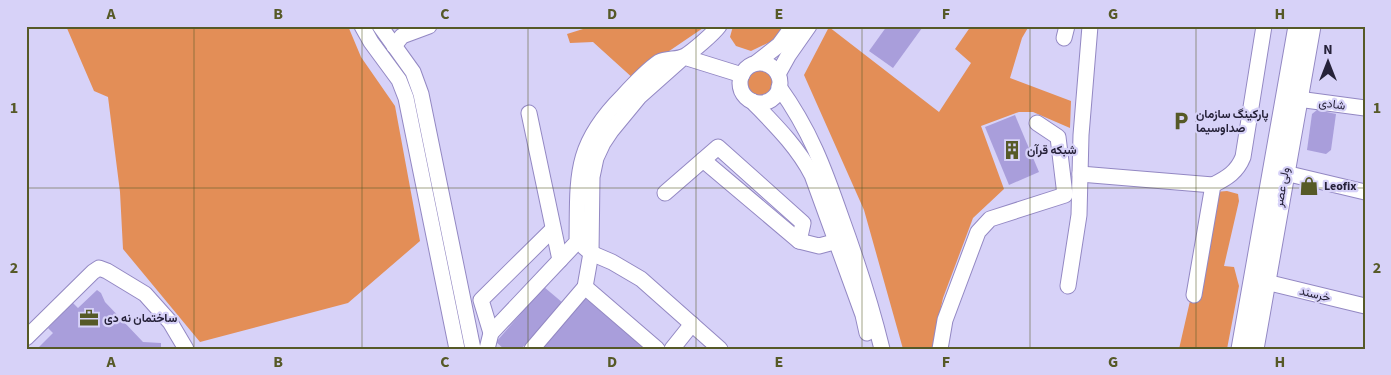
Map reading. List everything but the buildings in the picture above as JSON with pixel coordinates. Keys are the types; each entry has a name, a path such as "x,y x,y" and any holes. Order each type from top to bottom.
{"main road":[{"name":"ولی عصر","path":"1254,349 1311,26"}],"street":[{"path":"362,26 371,42 399,80 406,98 457,349"},
{"path":"380,26 413,72 421,94 473,349"},
{"path":"384,58 395,47 402,36 429,26"},
{"path":"684,57 719,26"},
{"path":"793,26 779,45 756,64 750,66 742,75 741,87 743,93 788,139 812,175 843,240 872,310 882,349"},
{"path":"752,101 769,100 774,97 788,56 809,26"},
{"path":"1068,286 1079,215 1081,135 1090,26"},
{"path":"1080,174 1213,185 1227,178 1238,168 1243,158 1264,26"},
{"path":"1239,349 1296,26"},
{"path":"532,349 585,287 591,253 590,199 596,158 634,92 661,61 684,57 742,75"},
{"path":"756,64 768,65 779,80 817,150 843,240 871,349"},
{"path":"487,349 491,334 577,242 578,186 583,154 598,123 608,111 634,92"},
{"name":"شادی","path":"1298,99 1365,108"},
{"path":"529,113 560,260"},
{"path":"940,349 945,320 978,232 990,219 1065,195 1058,137 1037,123"},
{"path":"665,193 703,160 799,241 820,246 843,240"},
{"path":"1285,173 1365,192"},
{"path":"1194,295 1213,185"},
{"path":"491,334 481,300 553,229"},
{"path":"577,242 591,253 620,266 641,279 720,349"},
{"path":"26,338 98,268 107,271 145,294 170,322 186,349"},
{"name":"خرسند","path":"1266,282 1365,306"},
{"path":"585,287 657,349"},
{"path":"672,349 692,324"}],"shaded area":[{"path":"66,26 348,26 361,57 395,106 420,241 348,303 200,342 123,249 120,192 108,97 94,91"},
{"path":"583,26 706,26 653,62 635,80 593,42 570,43 567,34 583,29"},
{"path":"733,26 788,26 770,42 751,51 736,46 730,37"},
{"path":"971,26 1029,26 1022,38 1010,78 1071,101 1070,128 1033,112 1019,112 981,126 1004,189 973,218 943,298 932,349 903,349 864,210 804,75 829,27 939,112 971,63 955,49"},
{"path":"760,67 771,71 775,82 771,93 760,97 749,93 745,82 749,71"},
{"path":"1227,191 1238,194 1239,201 1224,266 1234,267 1239,286 1227,349 1179,349 1215,192"}],"place":[{"name":"پارکینگ سازمان صداوسیما","path":"1181,121"},
{"name":"شبکه قرآن","path":"1012,150"},
{"name":"Leofix","path":"1309,186"},
{"name":"ساختمان نه دی","path":"89,318"}]}
